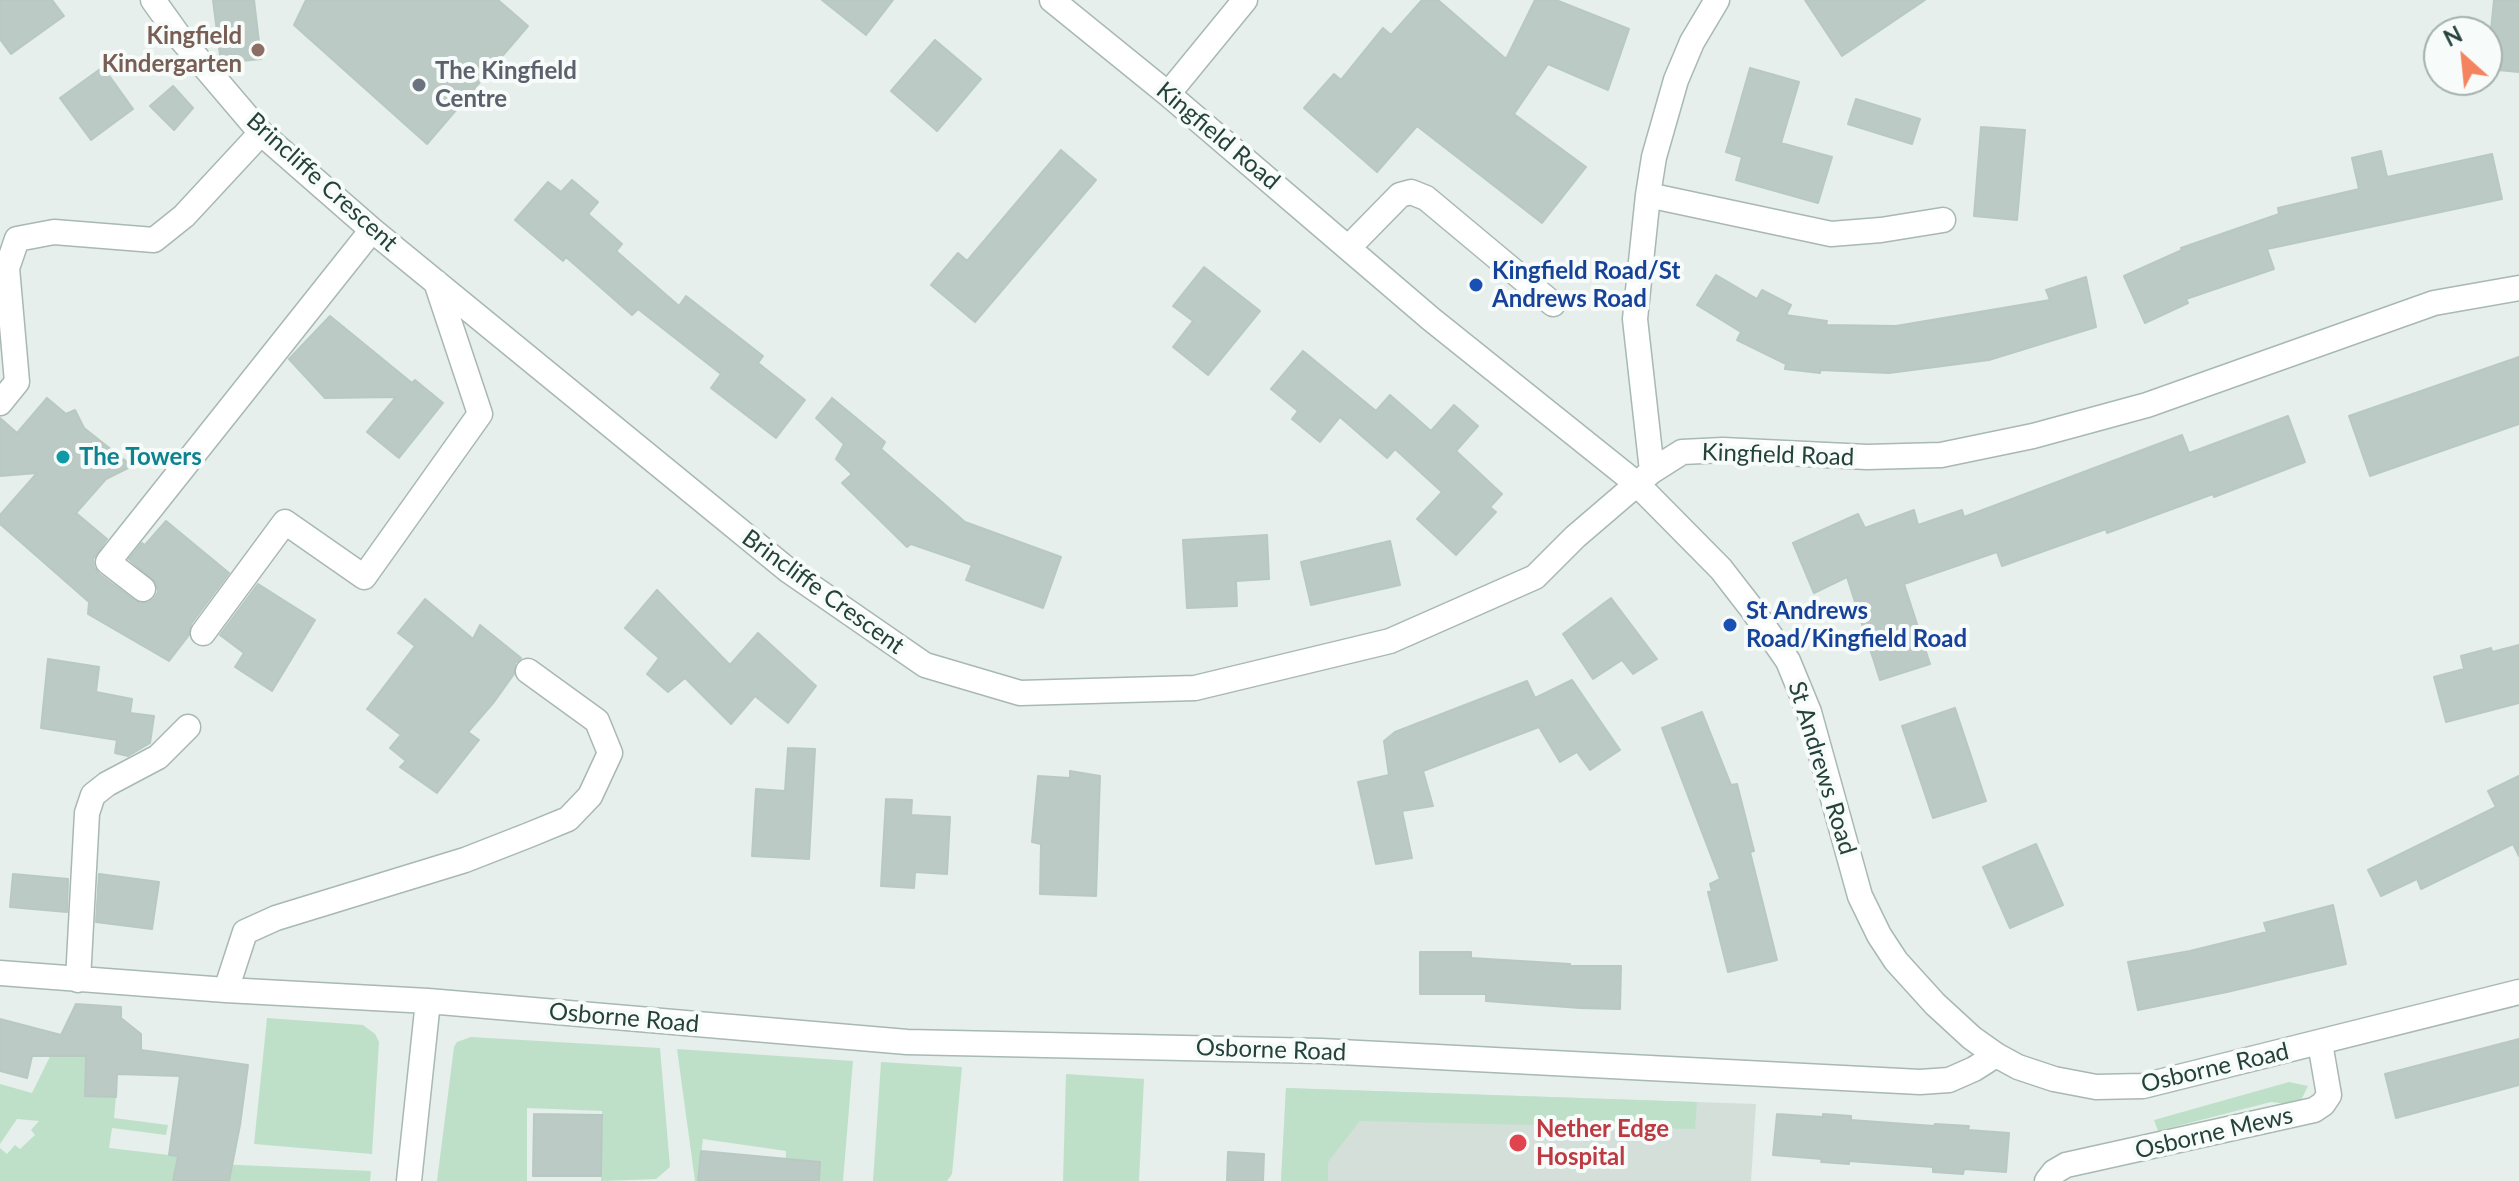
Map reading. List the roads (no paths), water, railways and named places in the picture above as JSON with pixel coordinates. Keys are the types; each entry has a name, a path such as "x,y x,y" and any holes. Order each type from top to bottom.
{"street":[{"name":"Brincliffe Crescent","path":"153,0 181,39 261,133 372,230 789,571 925,665 1020,693 1195,688 1390,641 1535,577 1575,537 1644,478"},
{"name":"Kingfield Road","path":"1052,0 1168,94 1431,319 1644,478 1682,452 1723,450 1867,457 1941,455 2033,436 2147,405 2434,303 2519,288"},
{"path":"1168,94 1245,0"},
{"path":"1644,478 1635,319 1648,195 1654,157 1676,80 1714,1"},
{"path":"0,403 17,382 7,268 17,239 54,232 154,240 184,216 261,133"},
{"path":"1349,247 1400,195 1411,192 1426,198 1553,304"},
{"path":"1648,195 1831,234 1943,220"},
{"path":"143,589 108,562 372,230"},
{"path":"203,633 285,522 364,577 480,414 436,281"},
{"name":"St Andrews Road","path":"1644,478 1721,569 1788,661 1809,712 1860,896 1879,935 1896,961 1935,1004 1996,1055"},
{"path":"226,990 245,932 276,918 465,860 529,835 568,819 590,796 610,753 597,721 528,671"},
{"path":"78,980 87,813 93,795 107,784 158,757 188,727"},
{"name":"Osborne Road","path":"0,973 428,1001 907,1042 1321,1051 1920,1082 1949,1080 1996,1055 2018,1067 2054,1079 2096,1087 2122,1088 2165,1082 2519,992"},
{"path":"409,1181 428,1001"},
{"name":"Osborne Mews","path":"2047,1181 2066,1165 2314,1110 2329,1095 2320,1043"}],"place":[{"name":"Kingfield Kindergarten","path":"258,50"},
{"name":"The Kingfield Centre","path":"419,85"},
{"name":"Kingfield Road/St Andrews Road","path":"1476,285"},
{"name":"The Towers","path":"63,457"},
{"name":"St Andrews Road/Kingfield Road","path":"1730,625"},
{"name":"Nether Edge Hospital","path":"1518,1143"}]}
